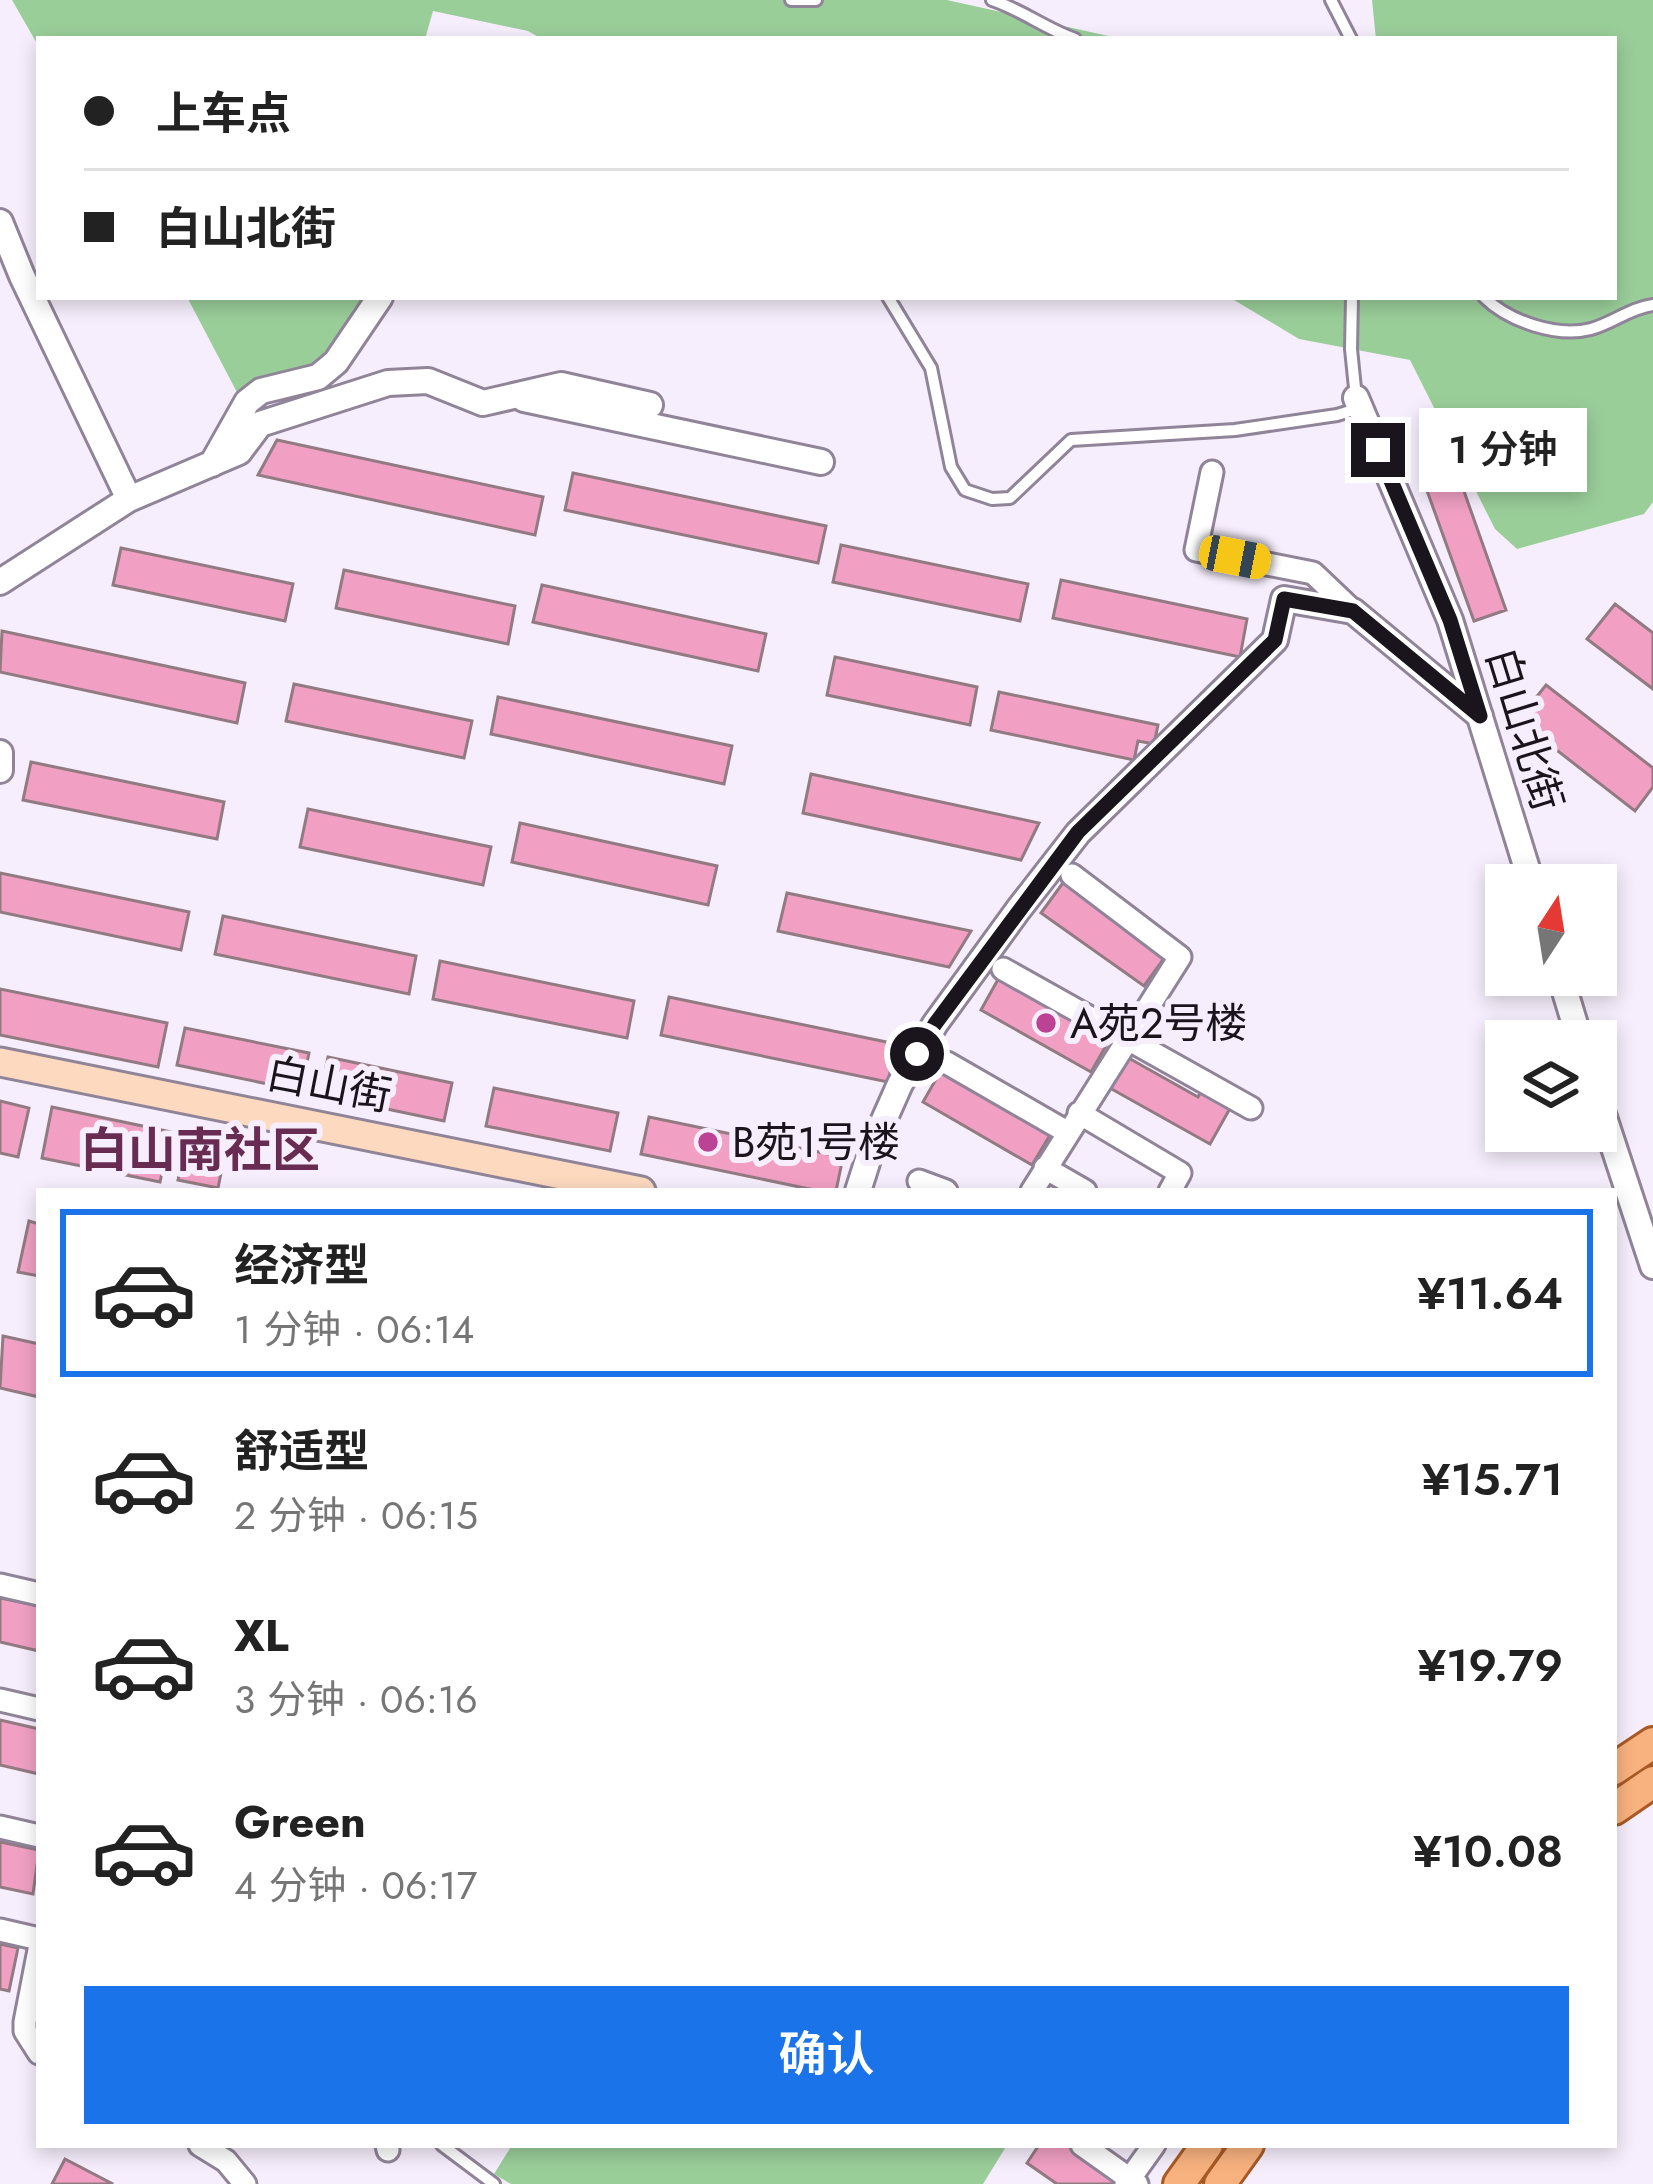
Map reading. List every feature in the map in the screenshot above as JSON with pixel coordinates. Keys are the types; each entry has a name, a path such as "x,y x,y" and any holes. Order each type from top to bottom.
{"main road":[{"name":"白山街","path":"0,1062 626,1188"},
{"path":"1617,1767 1653,1743"},
{"path":"1618,1798 1653,1782"},
{"path":"1179,2184 1224,2156"}],"street":[{"path":"0,222 130,499"},
{"path":"212,464 247,402 261,391 319,377 336,362 378,300"},
{"path":"0,582 130,499 238,452 260,424 388,383 428,381 483,403 561,385 650,405"},
{"path":"516,398 821,462"},
{"name":"白山北街","path":"1358,403 1450,620 1526,864"},
{"path":"1212,472 1196,550 1313,573 1480,716"},
{"path":"859,1188 900,1084 935,1024 1078,832 1275,640 1284,599 1353,611"},
{"path":"0,753 0,770"},
{"path":"1035,1188 1180,957 1072,875"},
{"path":"1003,969 1251,1108"},
{"path":"946,1063 1180,1173 1172,1188"},
{"path":"1615,1152 1653,1266"},
{"path":"1046,1168 1080,1188"},
{"path":"919,1181 938,1188"},
{"path":"0,1585 36,1593"},
{"path":"0,1700 36,1707"},
{"path":"0,1827 36,1835"},
{"path":"0,1930 36,1938"},
{"path":"36,1967 25,2021 25,2031 36,2049"},
{"path":"0,2016 25,2021"},
{"path":"205,2148 226,2161 245,2184"},
{"path":"1086,2148 1131,2182 1152,2148"}],"lane":[{"path":"791,0 815,0"},
{"path":"992,0 1024,11 1066,36"},
{"path":"1331,0 1349,36"},
{"path":"890,300 931,368 951,466 965,490 992,499 1010,498 1071,440 1235,430 1337,416 1358,403 1351,349 1352,300"},
{"path":"1489,300 1529,324 1566,332 1591,329 1653,305"},
{"path":"446,2148 494,2184"}],"green space":[{"path":"12,0 947,0 1109,36 537,36 433,11 426,36 36,36 36,42"},
{"path":"1372,0 1653,0 1653,502 1644,514 1517,549 1495,529 1410,360 1299,339 1234,300 1617,300 1617,36 1376,36"},
{"path":"189,300 365,300 317,365 240,398"},
{"path":"510,2148 1005,2148 983,2184 511,2184 494,2174"}],"building":[{"path":"277,440 543,497 535,535 258,475"},
{"path":"1454,463 1506,610 1474,621 1421,474"},
{"path":"573,473 826,526 818,563 565,510"},
{"path":"841,545 1028,584 1020,621 833,582"},
{"path":"121,548 293,584 285,621 113,585"},
{"path":"344,570 515,606 508,644 336,608"},
{"path":"1061,580 1247,619 1240,657 1053,618"},
{"path":"542,585 766,634 758,671 533,622"},
{"path":"1615,604 1653,633 1653,689 1587,639"},
{"path":"2,631 245,683 237,723 0,672"},
{"path":"835,657 977,687 970,725 827,695"},
{"path":"294,684 472,721 464,758 286,721"},
{"path":"1546,685 1653,768 1653,787 1635,811 1518,720"},
{"path":"999,692 1158,725 1154,744 1138,741 1134,760 991,730"},
{"path":"498,697 732,746 724,784 491,734"},
{"path":"31,762 224,802 217,839 23,800"},
{"path":"811,774 1039,823 1021,860 803,813"},
{"path":"308,809 491,847 483,885 300,847"},
{"path":"520,823 717,866 708,905 512,862"},
{"path":"0,873 189,912 181,950 0,912"},
{"path":"1065,880 1168,953 1144,986 1041,913"},
{"path":"787,893 971,931 949,967 778,931"},
{"path":"223,916 416,956 409,994 215,954"},
{"path":"440,961 634,1001 627,1038 433,999"},
{"name":"A苑2号楼","path":"1001,974 1111,1037 1091,1072 981,1010"},
{"path":"0,989 167,1023 158,1067 0,1035"},
{"path":"669,997 896,1044 888,1082 661,1035"},
{"path":"185,1028 309,1053 301,1091 177,1065"},
{"path":"1125,1056 1198,1097 1204,1086 1233,1103 1210,1144 1108,1087"},
{"path":"328,1057 452,1083 444,1121 320,1095"},
{"path":"943,1067 1053,1130 1032,1165 923,1102"},
{"path":"494,1088 618,1113 610,1151 486,1126"},
{"path":"0,1101 29,1108 18,1157 0,1153"},
{"path":"52,1107 171,1132 160,1182 42,1158"},
{"name":"B苑1号楼","path":"649,1117 843,1157 837,1188 805,1188 641,1154"},
{"path":"189,1126 229,1134 218,1188 178,1180"},
{"path":"29,1221 36,1223 36,1275 18,1272"},
{"path":"3,1336 36,1343 36,1396 0,1388"},
{"path":"0,1598 36,1605 36,1650 0,1642"},
{"path":"0,1720 36,1728 36,1773 0,1765"},
{"path":"0,1842 36,1849 33,1894 0,1887"},
{"path":"0,1944 18,1948 9,1991 0,1989"},
{"path":"1037,2148 1071,2148 1118,2180 1115,2184 1057,2184 1027,2163"},
{"path":"65,2159 113,2184 52,2184"}],"place":[{"name":"A苑2号楼","path":"1046,1023"},
{"name":"B苑1号楼","path":"708,1142"}],"district":[{"name":"白山南社区","path":"200,1150"}],"route":[{"path":"917,1054 1078,832 1275,640 1284,599 1353,611 1480,716 1450,620 1378,450"}]}
